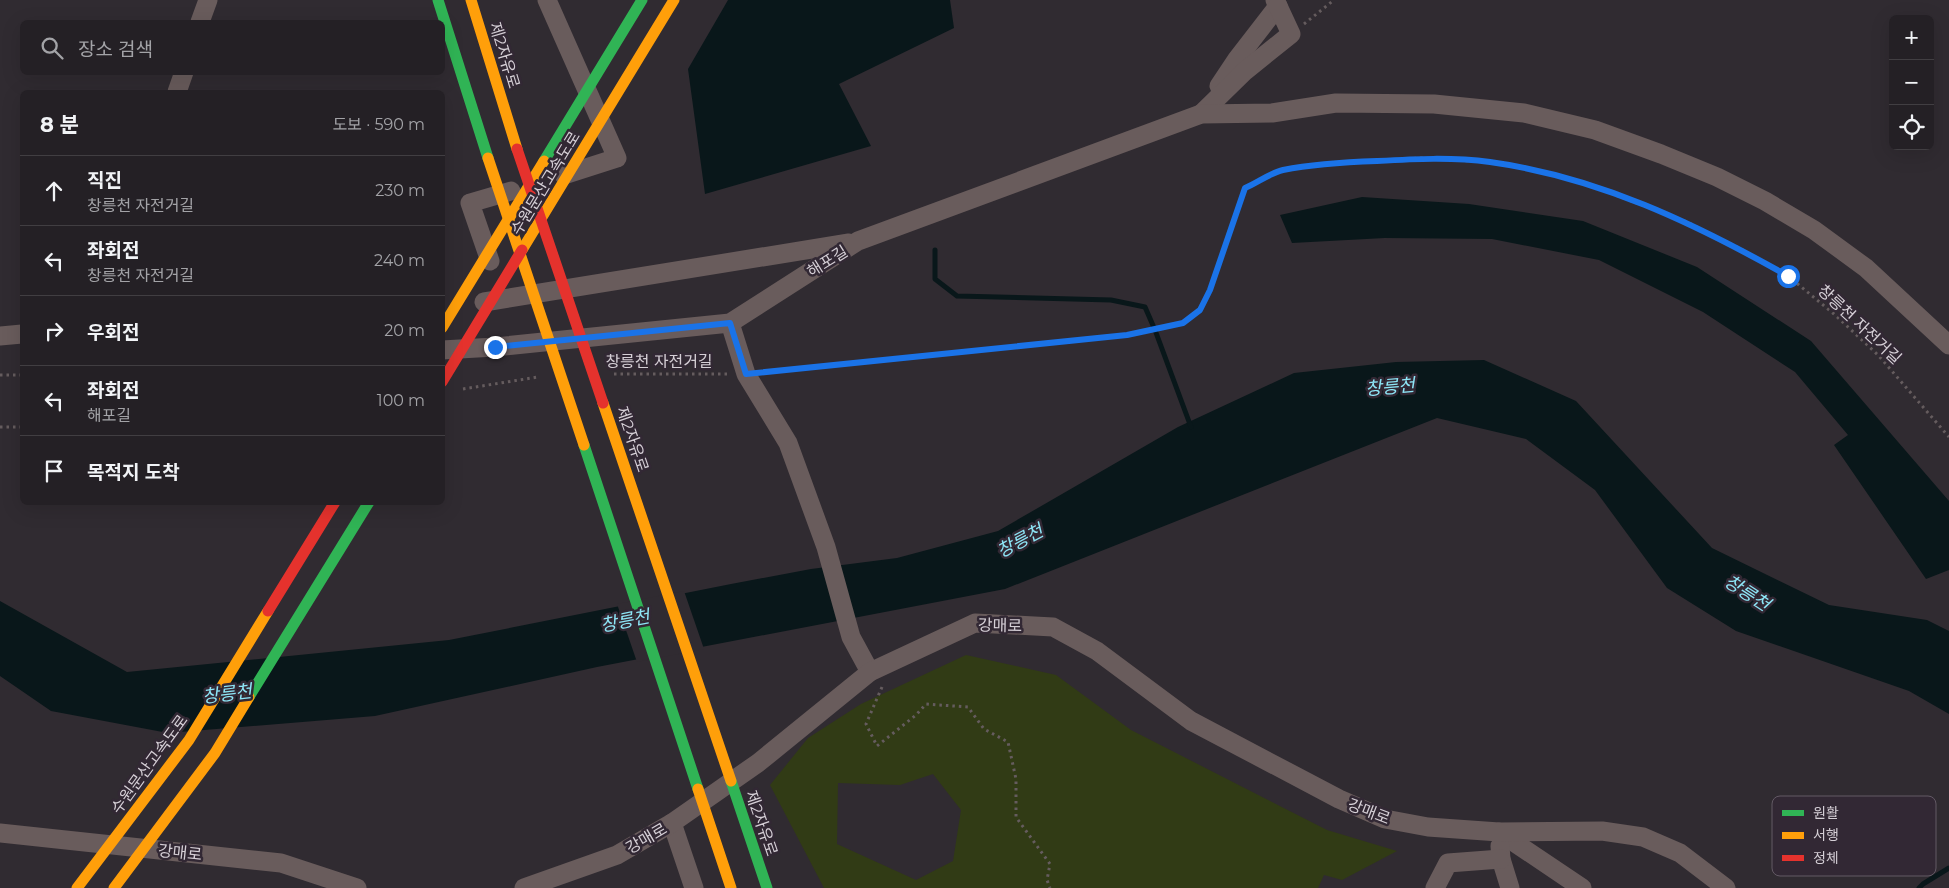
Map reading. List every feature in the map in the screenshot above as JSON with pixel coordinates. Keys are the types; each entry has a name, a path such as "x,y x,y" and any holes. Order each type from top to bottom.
{"highway":[{"path":"438,0 444,20"},
{"name":"제2자유로","path":"470,0 517,149 767,888"},
{"name":"수원문산고속도로","path":"445,323 642,0"},
{"name":"수원문산고속도로","path":"445,377 674,0"},
{"path":"445,22 488,158 731,888"},
{"name":"수원문산고속도로","path":"77,888 189,740 333,505"},
{"path":"114,888 215,753 367,505"}],"street":[{"path":"201,20 208,0"},
{"path":"504,300 470,204 617,158 547,0"},
{"path":"1277,3 1292,34 1245,71 1202,114 1237,59 1277,3"},
{"path":"178,90 183,75"},
{"path":"1202,114 1272,113 1336,103 1434,104 1524,113 1595,130 1717,177 1765,201 1814,230 1866,268 1949,345"},
{"name":"해포길","path":"445,350 495,347 730,323 858,241 1202,114"},
{"path":"445,306 504,300 858,241"},
{"path":"445,319 504,300"},
{"path":"730,323 746,374 788,443 826,548 851,637 870,672"},
{"path":"0,336 20,334"},
{"name":"강매로","path":"524,888 617,855 672,823 758,763 870,672 975,623 1053,627 1097,651 1191,721 1339,799 1385,819 1428,827 1499,832 1602,831 1642,838 1680,853 1726,888"},
{"path":"672,823 694,888"},
{"path":"1499,832 1501,859 1510,888"},
{"name":"강매로","path":"1499,832 1582,888"},
{"name":"강매로","path":"0,833 281,863 356,888"},
{"path":"1435,888 1448,863 1501,859"}],"path":[{"path":"1292,34 1334,0"},
{"name":"창릉천 자전거길","path":"609,374 746,374 1127,335 1183,323 1200,310 1210,290 1245,188 1281,170 1349,162 1422,158 1488,162 1536,170 1581,182 1641,203 1687,222 1739,248 1788,276 1834,314 1878,355 1949,437"},
{"path":"0,375 20,375"},
{"path":"462,389 540,377"},
{"path":"0,427 20,427"},
{"path":"882,688 866,724 877,746 916,715 926,704 968,706 984,728 1008,742 1016,779 1016,817 1050,864 1048,880 1050,888"}],"green space":[{"path":"966,655 1056,675 1131,730 1327,830 1397,851 1342,880 1324,875 1318,888 824,888 770,785 808,738 861,704","holes":["933,774 961,810 953,861 916,880 837,844 838,783 900,785"]}],"water":[{"path":"728,0 950,0 954,28 839,84 871,146 705,194 688,69"},
{"path":"1362,197 1469,204 1583,221 1697,267 1811,341 1949,501 1949,570 1926,579 1834,445 1848,435 1795,372 1703,312 1599,260 1492,239 1385,238 1292,243 1280,215"},
{"name":"창릉천","path":"1484,360 1576,401 1712,548 1829,605 1927,620 1949,631 1949,714 1909,691 1736,631 1667,588 1595,490 1526,439 1437,418 1005,589 597,667 375,716 168,733 51,711 0,676 0,601 127,672 449,640 811,569 897,558 998,531 1178,427 1294,373 1396,362"}],"pier":[{"path":"684,591 704,649 637,662 617,604"}],"waterway":[{"path":"935,250 935,279 957,296 1111,300 1145,307 1191,427"},
{"path":"1919,888 1949,868"}],"traffic: fast":[{"path":"438,0 444,20"},
{"path":"544,161 642,0"},
{"path":"445,22 488,158"},
{"path":"584,445 698,789"},
{"path":"249,697 367,505"},
{"path":"731,781 767,888"}],"traffic: slow":[{"path":"471,0 517,149"},
{"path":"522,250 674,0"},
{"path":"488,158 584,445"},
{"path":"445,323 544,161"},
{"path":"603,403 731,781"},
{"path":"77,888 189,740 268,611"},
{"path":"114,888 215,753 249,697"},
{"path":"698,789 731,888"}],"traffic: jam":[{"path":"517,149 603,403"},
{"path":"445,377 522,250"},
{"path":"268,611 333,505"}],"route":[{"path":"495,347 730,323 746,374 1127,335 1183,323 1200,310 1210,290 1245,188 1281,170 1349,162 1422,158 1488,162 1536,170 1581,182 1641,203 1687,222 1739,248 1788,276"}]}
